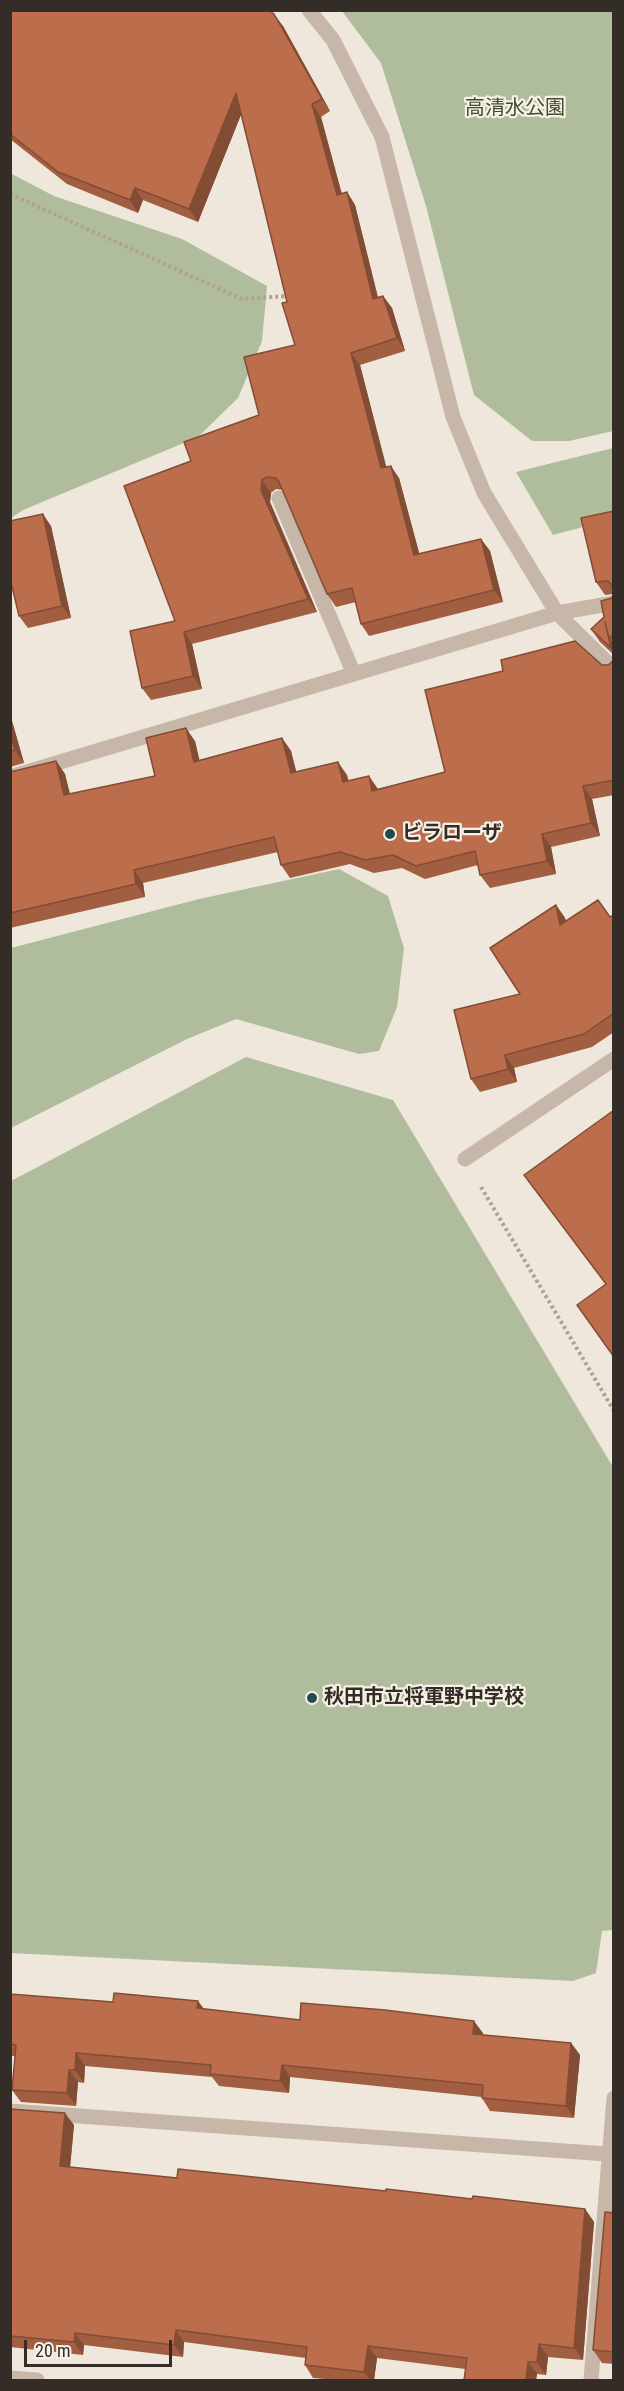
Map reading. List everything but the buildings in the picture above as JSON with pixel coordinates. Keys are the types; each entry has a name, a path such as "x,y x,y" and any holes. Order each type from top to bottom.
{"street":[{"path":"309,10 333,40 382,137 453,417 484,493 557,613 614,669"},
{"path":"279,498 354,674"},
{"path":"10,777 557,613 614,603"},
{"path":"465,1159 614,1059"},
{"path":"591,2380 607,2154 614,2098"},
{"path":"10,2111 607,2154"},
{"path":"10,2378 36,2380"}],"path":[{"path":"10,194 242,299 297,294"},
{"path":"465,1159 614,1411"}],"green space":[{"name":"高清水公園","path":"342,11 613,11 613,431 569,441 532,441 474,395 426,206 381,63"},
{"path":"10,173 54,196 182,239 267,286 262,341 238,398 198,437 23,510 11,518"},
{"path":"613,448 613,519 553,535 516,472"},
{"path":"339,869 388,896 404,948 397,1007 379,1051 359,1054 236,1019 187,1039 11,1128 11,948 199,899"},
{"name":"秋田市立将軍野中学校","path":"246,1057 393,1100 613,1467 614,1930 602,1931 596,1973 573,1981 11,1953 11,1181"}],"place":[{"name":"ビラローザ","path":"390,834"},
{"name":"秋田市立将軍野中学校","path":"312,1698"}]}
